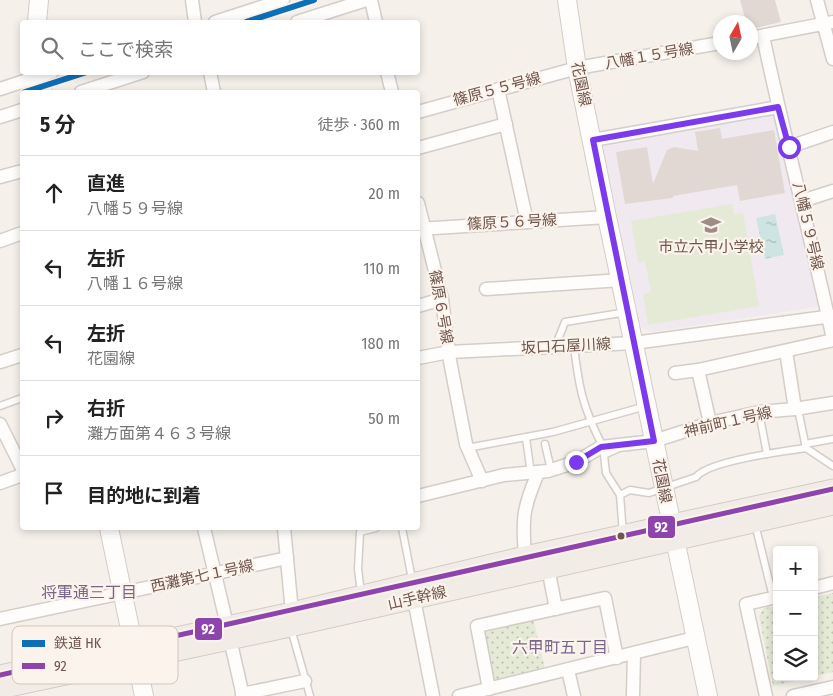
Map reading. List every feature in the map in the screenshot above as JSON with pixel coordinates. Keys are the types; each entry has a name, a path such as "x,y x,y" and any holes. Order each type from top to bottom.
{"main road":[{"name":"山手幹線","path":"178,643 291,620 414,599 548,568 833,489"},
{"name":"山手幹線","path":"291,620 525,556 623,535 672,533 755,522 833,505"},
{"name":"山手幹線","path":"0,689 19,684"}],"street":[{"path":"37,20 39,0"},
{"path":"192,0 195,20"},
{"path":"221,20 283,0"},
{"path":"303,20 366,0"},
{"path":"371,0 376,20"},
{"name":"花園線","path":"566,0 577,68 607,217 622,280 694,638 708,696"},
{"path":"817,0 829,23 833,60"},
{"path":"758,37 829,23"},
{"name":"八幡５９号線","path":"764,36 778,107 829,300 833,340"},
{"name":"八幡１５号線","path":"577,68 713,44"},
{"name":"篠原５５号線","path":"420,111 577,68"},
{"path":"87,90 134,75"},
{"path":"211,75 214,90"},
{"path":"388,75 392,90"},
{"path":"0,89 44,78"},
{"path":"498,89 527,222"},
{"path":"593,140 778,107"},
{"path":"0,117 20,111"},
{"path":"420,147 506,124"},
{"path":"789,147 833,132"},
{"path":"0,177 20,172"},
{"path":"802,201 833,191"},
{"name":"篠原５６号線","path":"420,228 607,217"},
{"name":"篠原６号線","path":"420,228 442,299 449,352 467,448 482,481"},
{"path":"0,241 20,234"},
{"path":"486,289 622,280"},
{"path":"420,305 442,299"},
{"name":"坂口石屋川線","path":"420,358 449,352 634,343 831,316"},
{"path":"675,374 833,340"},
{"path":"786,351 796,409"},
{"path":"0,362 20,356"},
{"path":"698,370 710,423"},
{"name":"神前町１号線","path":"420,496 504,475 551,470 576,462 603,447 654,441 710,423 759,412 833,403"},
{"path":"0,424 20,464"},
{"path":"525,556 523,525 525,502 534,473"},
{"path":"0,483 20,476"},
{"path":"109,530 129,626"},
{"path":"204,530 243,695 305,681"},
{"path":"284,530 291,620"},
{"name":"西灘第七１号線","path":"0,619 287,558"},
{"path":"548,568 556,609"},
{"path":"818,587 833,583"},
{"path":"766,696 746,604 773,597"},
{"path":"489,689 476,626 605,598 617,658"},
{"path":"414,599 434,696"},
{"path":"459,696 694,638"},
{"path":"633,696 634,654"},
{"path":"568,670 574,696"},
{"path":"793,696 833,687"}],"lane":[{"path":"555,347 565,322 628,312"},
{"path":"574,346 581,397 603,447"},
{"path":"0,406 20,399"},
{"path":"467,448 526,438 647,406"},
{"path":"796,409 805,446 833,466"},
{"path":"759,412 767,454"},
{"path":"526,438 534,473"},
{"path":"620,495 630,490 649,493 696,477 699,473 723,464 833,439"},
{"path":"623,535 620,495 606,473 604,455 627,443"},
{"path":"545,444 551,470"},
{"path":"755,522 773,591"},
{"path":"360,586 358,569 360,532 368,530"},
{"path":"402,530 411,574"},
{"path":"291,620 310,696"}],"shaded area":[{"name":"市立六甲小学校","path":"777,111 820,304 816,307 652,332 641,327 603,146 606,141"}],"green space":[{"path":"732,204 734,214 743,213 759,306 648,325 643,294 651,292 645,261 638,262 631,221"},
{"path":"833,593 833,672 818,675 818,636 818,596"},
{"path":"773,607 773,681 794,681 773,686 759,616 764,608"},
{"path":"533,618 546,673 498,684 492,678 483,635 487,628"}],"water":[{"path":"775,214 784,255 765,259 756,218"}],"building":[{"path":"740,0 775,0 781,22 758,28 758,15 744,15"},
{"path":"720,128 722,139 774,130 785,193 740,201 737,185 673,196 673,198 625,204 616,152 647,147 653,184 667,150 674,147 698,151 695,132"}],"rail line":[{"name":"HK","path":"252,20 314,0"},
{"name":"HK","path":"31,90 78,75"}],"transit line":[{"name":"92","path":"178,636 833,489"},
{"name":"92","path":"0,675 12,672"}],"place":[{"name":"市立六甲小学校","path":"711,225"}],"district":[{"name":"将軍通三丁目","path":"89,592"},
{"name":"六甲町五丁目","path":"560,647"}],"route":[{"path":"576,462 601,447 654,441 622,280 607,217 593,140 778,107 789,147"}]}
